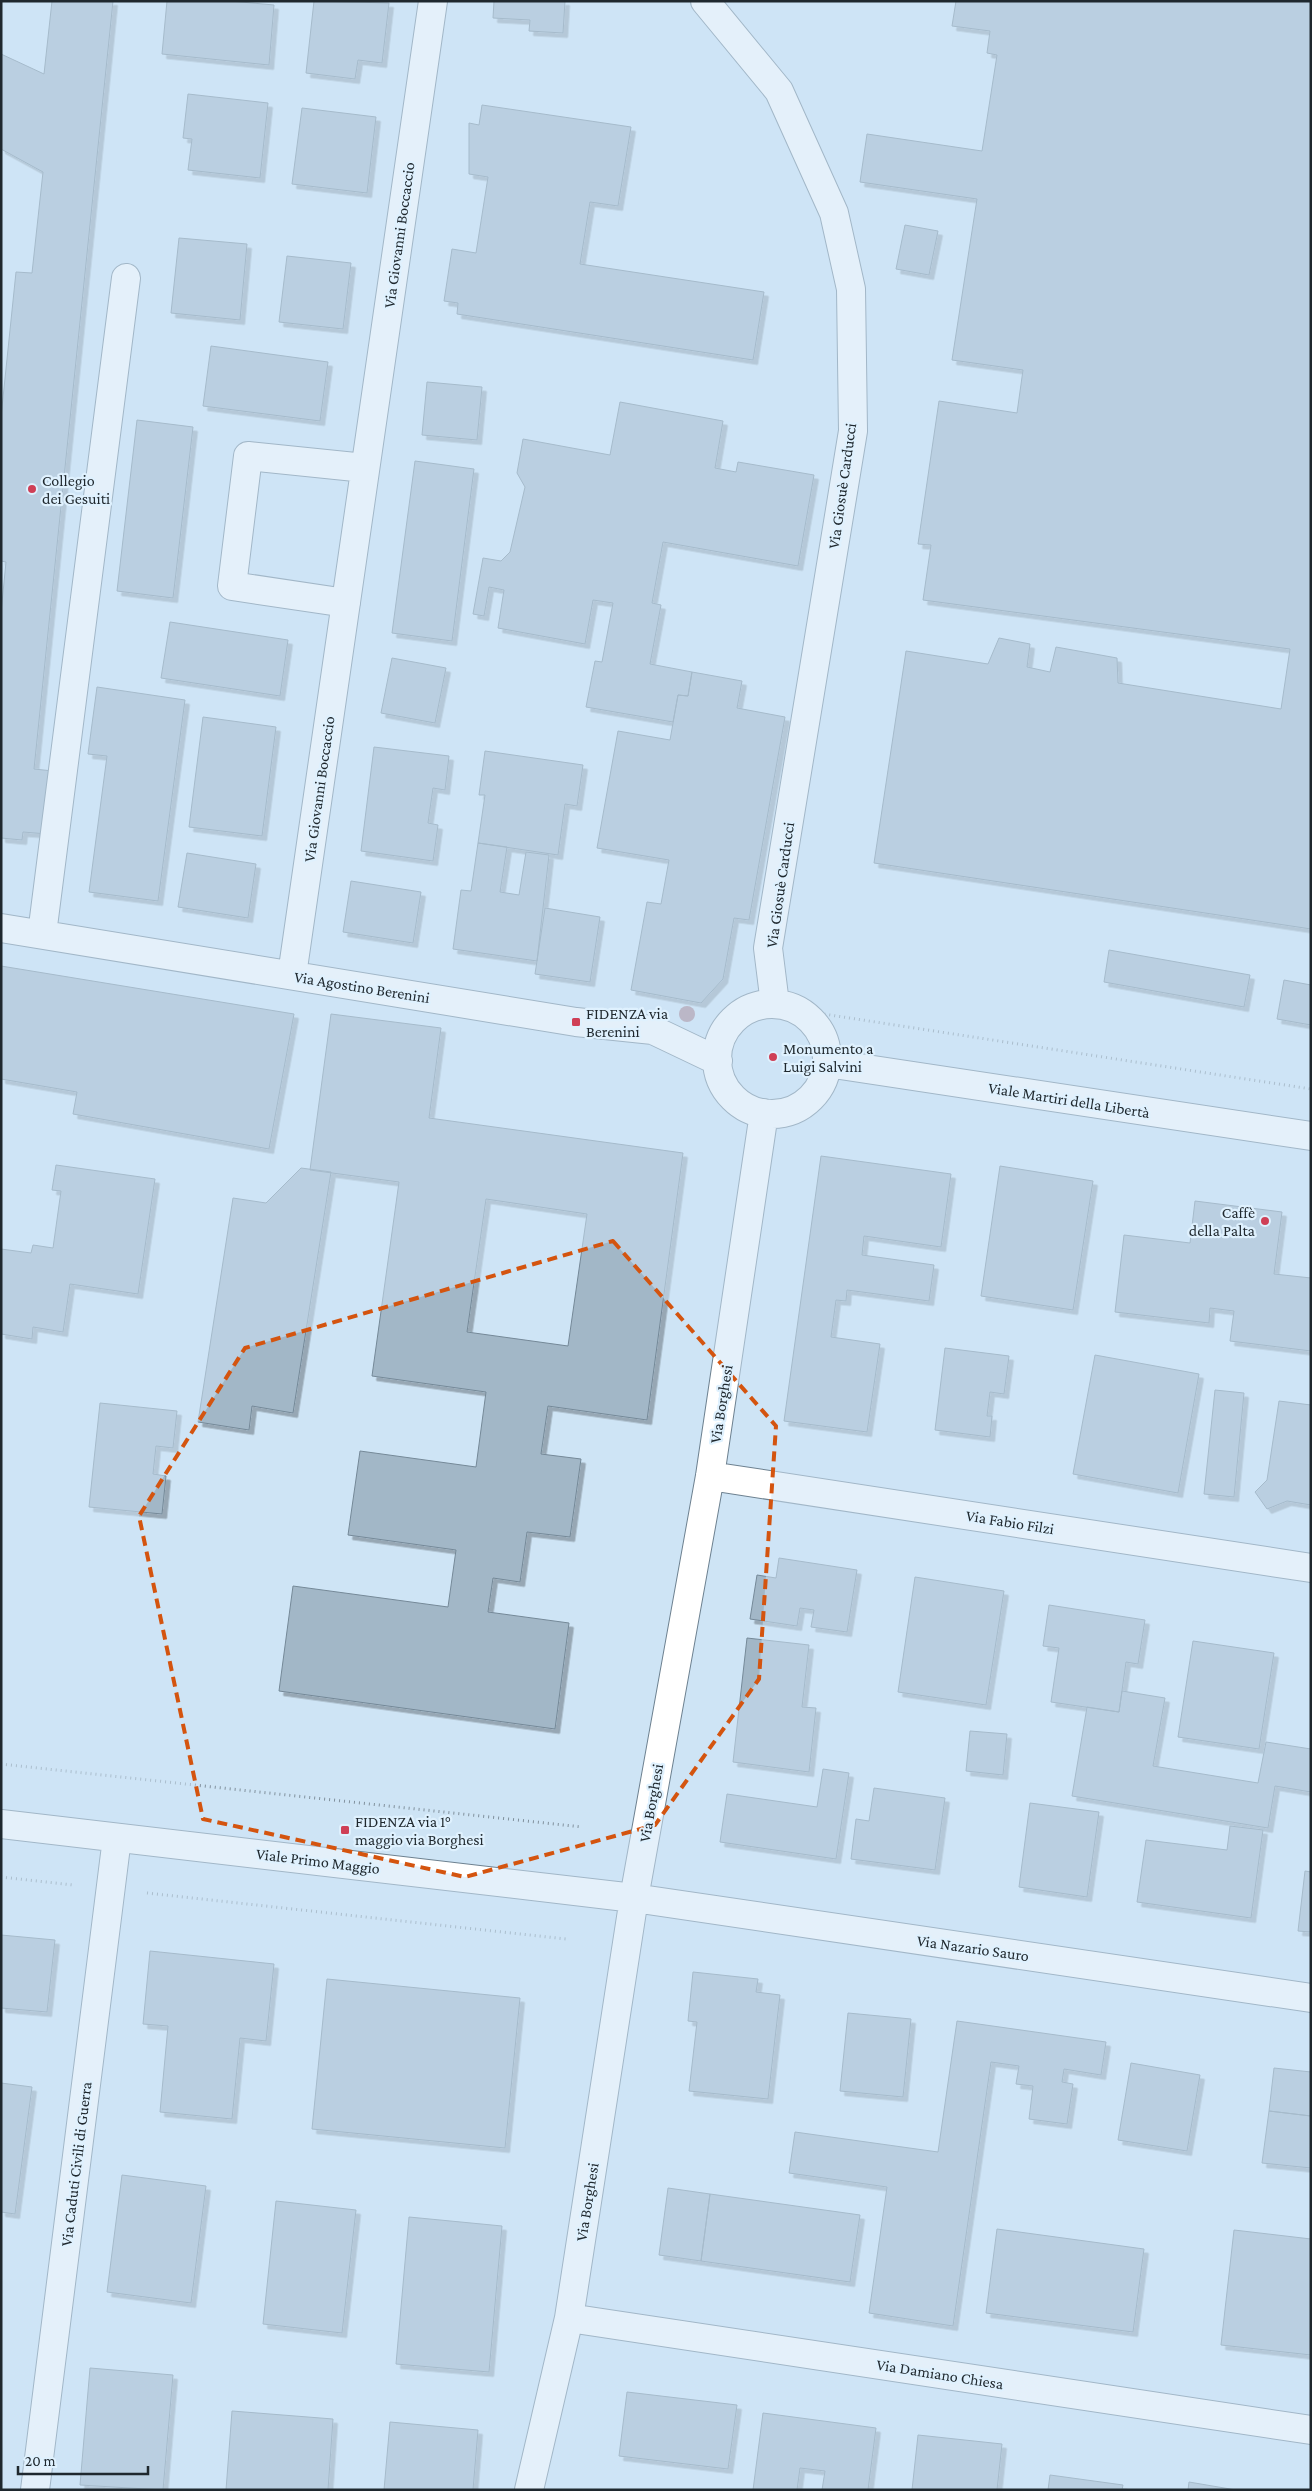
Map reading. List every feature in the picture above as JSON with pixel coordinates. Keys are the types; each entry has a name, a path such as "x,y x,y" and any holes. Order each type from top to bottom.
{"street":[{"name":"Via Giovanni Boccaccio","path":"292,975 434,1"},
{"name":"Via Giosuè Carducci","path":"705,1 779,91 834,213 851,289 852,431 768,948 775,1004"},
{"path":"42,934 126,278"},
{"path":"346,603 232,586 248,456 366,468"},
{"name":"Via Agostino Berenini","path":"1,928 576,1022 653,1030 718,1061"},
{"path":"775,1004 792,1008 807,1017 819,1030 826,1045 827,1063 818,1091 807,1102 794,1110 779,1114 764,1114 750,1110 737,1101 727,1090 720,1076 718,1061 719,1042 726,1029 740,1016 756,1007 775,1004"},
{"name":"Viale Martiri della Libertà","path":"827,1063 1311,1136"},
{"name":"Via Borghesi","path":"529,2490 569,2318 634,1898 710,1476 764,1114"},
{"name":"Via Fabio Filzi","path":"710,1476 1311,1568"},
{"name":"Viale Primo Maggio","path":"1,1824 634,1898"},
{"name":"Via Caduti Civili di Guerra","path":"35,2490 117,1838"},
{"name":"Via Nazario Sauro","path":"634,1898 1311,1998"},
{"name":"Via Damiano Chiesa","path":"569,2318 1311,2430"}],"path":[{"path":"807,1017 817,1012 1311,1088"},
{"path":"1,1764 582,1827"},
{"path":"1,1877 566,1939"}],"highlighted area":[{"path":"613,1241 776,1426 759,1679 655,1825 465,1877 203,1819 139,1516 245,1348"}],"building":[{"name":"Collegio dei Gesuiti","path":"52,1 113,1 34,769 53,771 47,834 23,832 22,840 1,838 1,613 6,562 1,561 1,417 16,272 32,273 43,172 1,149 1,54 44,74"},
{"path":"167,1 230,1 274,5 269,65 162,54"},
{"path":"314,1 389,3 382,63 358,60 355,79 306,73"},
{"path":"494,1 565,1 563,33 529,31 530,20 493,18"},
{"path":"956,1 1311,1 1311,929 874,863 906,651 988,664 999,638 1030,644 1027,667 1050,672 1056,647 1117,658 1118,683 1281,709 1290,649 923,600 931,545 918,544 939,401 1017,413 1023,370 952,360 977,199 860,182 867,134 982,151 997,55 987,53 990,31 952,26"},
{"path":"188,94 268,103 260,178 188,170 192,139 183,138"},
{"path":"482,105 631,127 618,206 590,202 580,264 764,292 753,360 457,314 458,303 444,301 452,249 476,253 488,177 469,174 469,123 479,125"},
{"path":"302,108 376,117 367,193 292,184"},
{"path":"905,225 938,231 929,275 896,269"},
{"path":"179,238 247,244 240,320 171,313"},
{"path":"287,256 351,263 343,329 279,322"},
{"path":"211,346 328,362 320,421 203,406"},
{"path":"427,382 482,387 477,440 422,435"},
{"path":"620,402 723,421 715,468 736,472 738,462 814,475 798,566 663,542 652,603 661,605 650,664 692,672 688,696 678,695 673,722 586,707 595,661 602,662 613,603 593,600 585,644 498,628 504,590 489,587 484,616 473,614 483,558 501,561 510,552 525,487 517,473 523,439 610,455"},
{"path":"137,420 193,427 173,598 117,591"},
{"path":"415,461 474,469 452,641 392,633"},
{"path":"170,622 288,640 280,696 161,678"},
{"path":"392,658 446,668 435,723 381,713"},
{"path":"692,672 742,681 737,708 785,717 749,920 734,918 723,979 701,1003 631,990 647,902 661,904 669,860 597,848 618,731 670,740 678,695 688,696"},
{"path":"97,687 185,700 158,901 89,892 107,756 88,754"},
{"path":"203,717 276,727 262,836 189,827"},
{"path":"374,747 449,756 445,790 433,788 428,823 438,825 433,861 361,851"},
{"path":"485,751 583,765 577,806 565,804 558,855 478,843 485,795 479,795"},
{"path":"478,843 507,847 500,892 519,895 526,852 549,855 537,961 453,949 461,890 471,891"},
{"path":"187,853 256,864 248,918 178,907"},
{"path":"351,881 421,892 413,943 343,932"},
{"path":"545,908 600,917 590,982 535,974"},
{"path":"1109,950 1250,975 1244,1007 1104,982"},
{"path":"1,966 294,1014 269,1149 73,1114 77,1092 1,1079"},
{"path":"1284,980 1311,985 1311,1025 1277,1019"},
{"path":"331,1014 441,1028 429,1118 683,1153 647,1420 548,1406 541,1454 581,1459 570,1537 527,1532 520,1582 493,1578 488,1612 569,1623 555,1729 279,1691 293,1586 448,1607 456,1550 348,1535 360,1451 476,1467 486,1392 372,1376 399,1182 310,1170","holes":["486,1199 587,1214 568,1346 467,1332"]},
{"path":"821,1156 951,1174 941,1247 864,1236 862,1255 934,1265 929,1301 847,1290 846,1301 836,1300 831,1337 880,1344 867,1432 784,1421"},
{"path":"56,1165 155,1179 138,1294 70,1284 63,1332 33,1327 32,1339 1,1334 1,1249 31,1253 33,1245 53,1248 61,1191 52,1190"},
{"path":"1000,1166 1093,1181 1073,1310 981,1296"},
{"path":"301,1168 331,1172 293,1413 252,1406 249,1430 198,1422 233,1198 266,1203"},
{"path":"1195,1201 1282,1212 1274,1274 1311,1278 1311,1351 1230,1341 1234,1311 1210,1308 1209,1323 1115,1312 1124,1235 1190,1243"},
{"path":"945,1348 1009,1356 1004,1394 990,1392 987,1416 992,1416 990,1437 935,1430"},
{"path":"1095,1355 1199,1374 1178,1493 1073,1474"},
{"path":"1215,1390 1244,1393 1234,1497 1204,1494"},
{"path":"1279,1401 1311,1405 1311,1505 1287,1501 1267,1509 1255,1492 1267,1480"},
{"path":"100,1403 177,1411 173,1448 156,1446 153,1474 166,1476 162,1514 89,1507"},
{"path":"779,1558 857,1570 847,1632 811,1627 814,1610 800,1608 797,1626 750,1619 757,1575 776,1578"},
{"path":"915,1577 1004,1591 986,1705 898,1692"},
{"path":"1049,1605 1145,1620 1138,1664 1126,1662 1119,1712 1051,1702 1059,1648 1043,1646"},
{"path":"747,1638 809,1645 802,1707 816,1708 809,1772 733,1762"},
{"path":"1193,1641 1274,1653 1259,1749 1178,1737"},
{"path":"1122,1691 1165,1698 1153,1766 1258,1783 1266,1742 1311,1749 1311,1792 1275,1786 1268,1828 1072,1796 1087,1707 1119,1712"},
{"path":"970,1731 1007,1734 1003,1775 966,1771"},
{"path":"823,1769 849,1773 836,1859 720,1842 727,1794 817,1807"},
{"path":"874,1788 945,1798 935,1870 851,1859 856,1819 869,1821"},
{"path":"1030,1803 1099,1812 1087,1897 1019,1887"},
{"path":"1230,1826 1263,1830 1251,1918 1137,1902 1146,1840 1227,1850"},
{"path":"1305,1871 1311,1872 1311,1932 1298,1931"},
{"path":"1,1935 55,1940 47,2012 1,2008"},
{"path":"150,1951 274,1964 266,2041 240,2038 232,2119 160,2112 168,2026 143,2024"},
{"path":"693,1972 758,1979 756,1992 780,1995 768,2099 689,2091 697,2022 688,2021"},
{"path":"327,1979 520,1998 505,2148 312,2129"},
{"path":"848,2013 911,2019 903,2097 840,2091"},
{"path":"957,2021 1106,2042 1101,2075 1064,2069 1062,2082 1073,2084 1067,2124 1029,2119 1033,2086 1016,2084 1019,2066 991,2062 953,2326 869,2313 887,2187 789,2173 795,2132 938,2152"},
{"path":"1131,2063 1200,2075 1187,2151 1118,2140"},
{"path":"1274,2068 1311,2072 1311,2116 1269,2111"},
{"path":"1,2083 32,2087 15,2214 1,2212"},
{"path":"1269,2111 1311,2116 1311,2168 1262,2163"},
{"path":"122,2175 206,2186 191,2303 107,2292"},
{"path":"668,2188 710,2194 701,2261 659,2255"},
{"path":"710,2194 860,2215 850,2282 701,2261"},
{"path":"276,2201 356,2210 342,2333 263,2324"},
{"path":"409,2217 502,2226 489,2372 396,2364"},
{"path":"997,2229 1144,2249 1133,2332 986,2313"},
{"path":"1234,2230 1311,2239 1311,2355 1221,2345"},
{"path":"90,2368 173,2375 163,2490 80,2485"},
{"path":"627,2392 737,2405 728,2469 619,2456"},
{"path":"232,2411 333,2419 328,2490 226,2490"},
{"path":"763,2413 876,2428 868,2490 822,2490 825,2471 800,2468 797,2490 753,2490"},
{"path":"390,2422 478,2430 473,2490 384,2490"},
{"path":"918,2435 1002,2444 997,2490 912,2490"},
{"path":"1050,2475 1123,2485 1122,2490 1048,2490"},
{"path":"1189,2482 1236,2490 1188,2490"}],"place":[{"name":"Collegio dei Gesuiti","path":"32,489"},
{"name":"FIDENZA via Berenini","path":"576,1022"},
{"name":"Monumento a Luigi Salvini","path":"773,1057"},
{"name":"Caffè della Palta","path":"1265,1221"},
{"name":"FIDENZA via 1° maggio via Borghesi","path":"345,1830"}]}
